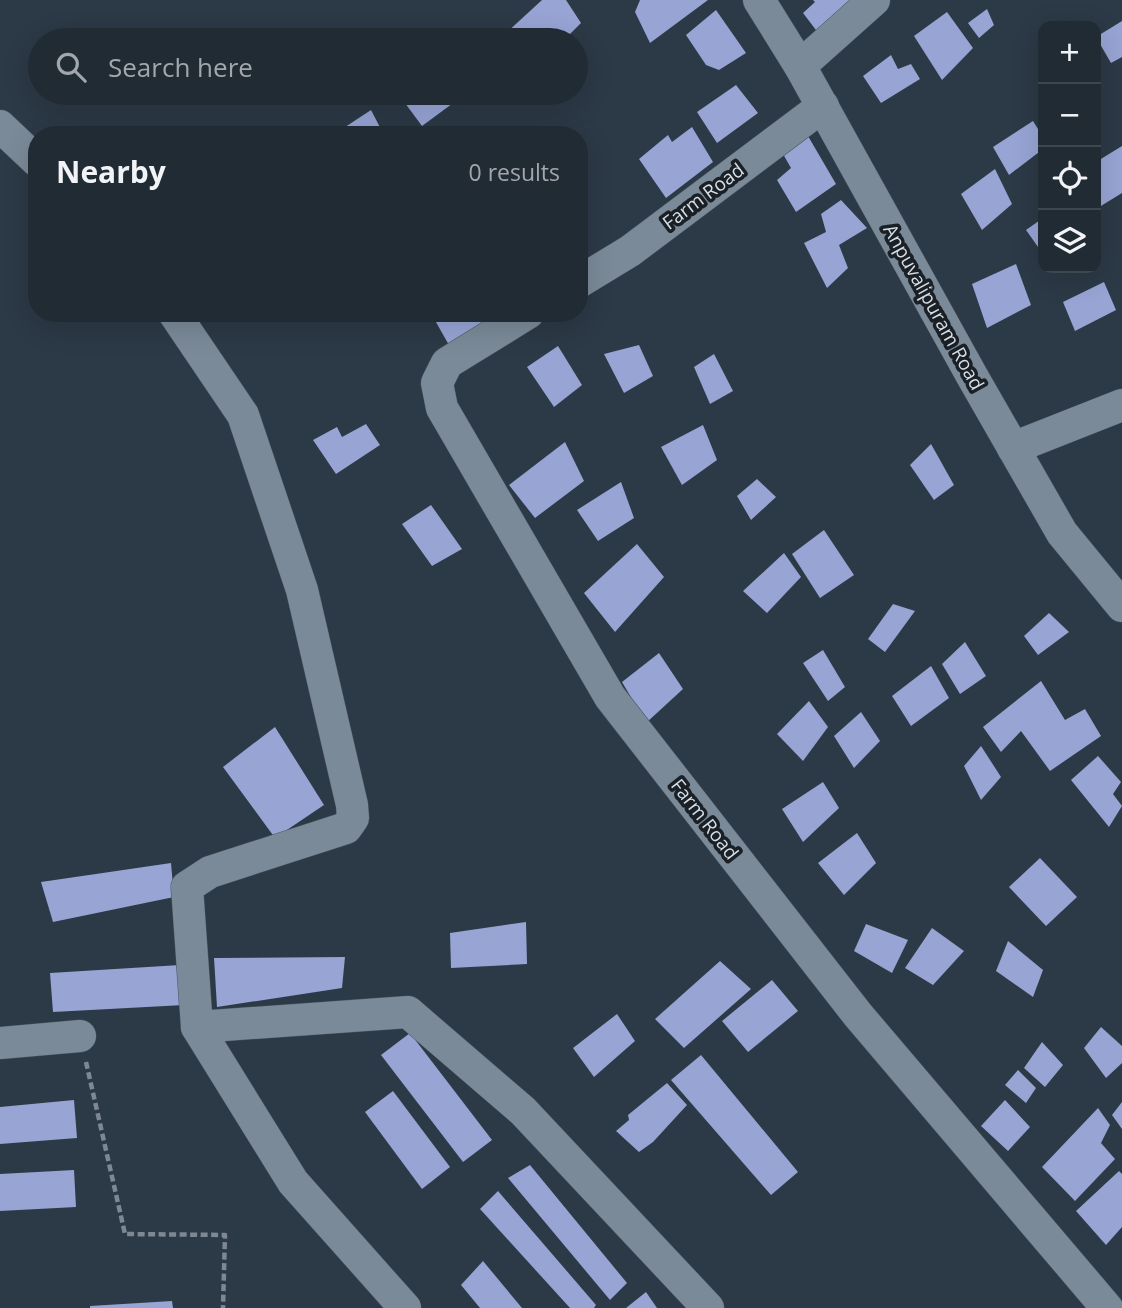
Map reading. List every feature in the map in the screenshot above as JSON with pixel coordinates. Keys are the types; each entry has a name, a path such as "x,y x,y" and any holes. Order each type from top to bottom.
{"street":[{"name":"Anpuvalipuram Road","path":"759,0 823,106 1062,533 1122,606"},
{"path":"800,66 874,0"},
{"name":"Farm Road","path":"588,277 630,251 823,106"},
{"path":"0,126 28,152"},
{"path":"180,322 243,415 302,590 353,818 346,828 210,872 187,887 197,1027 293,1182 405,1308"},
{"name":"Farm Road","path":"513,322 447,363 437,383 442,408 610,697 858,1016 1107,1308"},
{"path":"1013,448 1122,405"},
{"path":"197,1027 408,1012 523,1111 708,1308"},
{"path":"0,1043 80,1037"}],"path":[{"path":"80,1037 125,1234 225,1235 223,1308"}],"building":[{"path":"542,0 566,0 581,23 576,28 512,28"},
{"path":"640,0 708,0 650,43 635,12"},
{"path":"813,0 855,0 819,34 803,13 815,2"},
{"path":"987,9 994,25 979,38 968,23"},
{"path":"716,10 746,53 719,70 706,65 686,35"},
{"path":"947,12 973,48 942,80 914,36"},
{"path":"1122,21 1122,57 1111,63 1101,46 1101,34"},
{"path":"891,55 898,69 911,64 920,79 881,103 863,76"},
{"path":"736,85 758,113 717,143 697,112"},
{"path":"406,105 450,105 422,126"},
{"path":"371,110 379,126 347,126"},
{"path":"1033,121 1038,129 1038,153 1009,175 993,147"},
{"path":"692,127 713,162 666,198 639,159 668,135 672,142"},
{"path":"808,136 836,184 796,212 777,180 791,168 783,154"},
{"path":"1122,146 1122,193 1101,206 1101,159"},
{"path":"995,169 1012,204 982,230 961,194"},
{"path":"841,200 867,228 839,245 848,268 827,288 804,243 826,232 821,214"},
{"path":"1038,222 1038,247 1026,230"},
{"path":"1016,264 1031,305 987,328 972,284"},
{"path":"1104,282 1116,310 1075,331 1063,302"},
{"path":"436,322 497,322 454,354"},
{"path":"639,345 653,376 624,393 604,354"},
{"path":"558,346 582,385 554,407 527,367"},
{"path":"714,354 733,391 710,404 694,367"},
{"path":"366,424 380,445 336,474 313,440 337,427 342,437"},
{"path":"703,425 717,460 682,485 661,447"},
{"path":"565,442 584,481 535,518 509,485"},
{"path":"931,444 954,485 934,500 910,465"},
{"path":"757,479 776,497 751,520 737,496"},
{"path":"621,482 634,518 598,541 577,510"},
{"path":"431,505 462,549 432,566 402,524"},
{"path":"824,530 854,575 820,598 792,554"},
{"path":"637,544 664,577 615,632 584,593"},
{"path":"784,553 801,577 767,613 743,591"},
{"path":"893,604 915,611 885,652 868,639"},
{"path":"1049,613 1069,632 1038,655 1024,636"},
{"path":"965,642 986,676 960,694 942,664"},
{"path":"823,650 845,687 828,701 803,663"},
{"path":"659,653 683,689 646,723 622,682"},
{"path":"931,666 949,698 911,726 892,696"},
{"path":"1041,681 1065,720 1085,709 1101,736 1050,771 1021,731 1001,752 983,727"},
{"path":"809,701 828,727 803,761 777,734"},
{"path":"861,712 880,741 854,768 834,736"},
{"path":"275,727 324,805 275,838 223,767"},
{"path":"981,746 1001,777 981,800 964,766"},
{"path":"1098,756 1121,782 1113,794 1122,806 1109,827 1071,780"},
{"path":"823,782 839,808 803,842 782,809"},
{"path":"857,833 876,863 844,895 818,863"},
{"path":"1040,858 1077,897 1046,926 1009,887"},
{"path":"171,863 174,897 53,922 41,882"},
{"path":"526,922 527,964 451,968 450,933"},
{"path":"866,924 908,940 892,973 854,951"},
{"path":"932,928 964,951 933,985 905,968"},
{"path":"1008,941 1043,970 1033,997 996,971"},
{"path":"345,957 342,988 217,1007 214,958"},
{"path":"720,961 751,989 684,1048 655,1019"},
{"path":"180,965 184,1005 53,1012 50,973"},
{"path":"772,980 798,1011 748,1052 722,1021"},
{"path":"617,1014 635,1041 594,1077 573,1048"},
{"path":"1101,1027 1122,1046 1122,1063 1106,1078 1084,1048"},
{"path":"410,1033 492,1140 463,1162 381,1055"},
{"path":"1042,1042 1063,1065 1045,1087 1024,1068"},
{"path":"701,1055 798,1172 771,1195 671,1080"},
{"path":"1018,1070 1036,1088 1026,1103 1005,1085"},
{"path":"667,1083 687,1105 653,1142 639,1152 616,1131 629,1120 628,1115"},
{"path":"393,1091 450,1167 422,1189 365,1112"},
{"path":"74,1100 77,1138 0,1144 0,1107"},
{"path":"1005,1100 1030,1127 1008,1151 981,1126"},
{"path":"1122,1102 1122,1129 1112,1115"},
{"path":"1098,1108 1110,1125 1101,1143 1115,1159 1075,1201 1042,1167"},
{"path":"530,1165 627,1283 610,1300 508,1178"},
{"path":"74,1170 76,1207 0,1211 0,1174"},
{"path":"1119,1171 1122,1174 1122,1227 1106,1245 1076,1211"},
{"path":"498,1191 596,1305 594,1308 570,1308 480,1209"},
{"path":"483,1261 522,1308 480,1308 461,1285"},
{"path":"646,1292 657,1308 626,1308"},
{"path":"172,1301 173,1308 90,1308 90,1306"}]}
